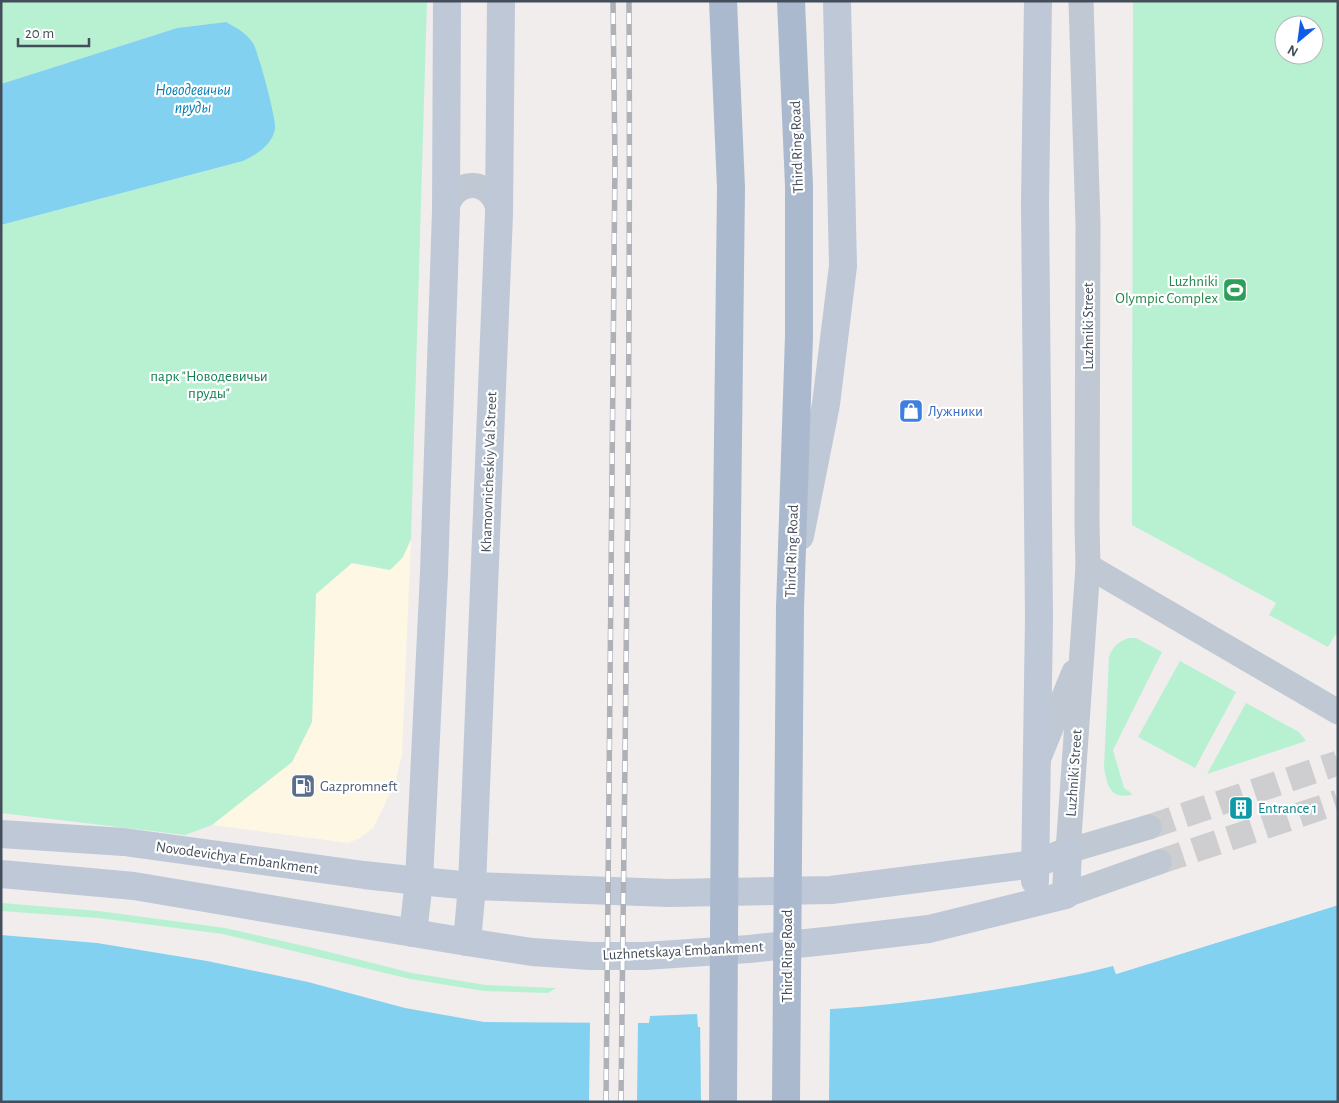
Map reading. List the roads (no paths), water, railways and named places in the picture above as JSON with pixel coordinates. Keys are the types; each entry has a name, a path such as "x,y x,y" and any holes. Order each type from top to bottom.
{"main road":[{"path":"413,933 419,881 434,573 446,211 447,1"},
{"name":"Khamovnicheskiy Val Street","path":"467,942 472,886 499,214 502,1"},
{"path":"723,1 731,188 723,1102"},
{"name":"Third Ring Road","path":"786,1102 790,586 799,336 800,196 791,1"},
{"path":"790,586 826,404 843,266 837,1"},
{"path":"1035,903 1039,608 1035,203 1038,1"},
{"name":"Novodevichya Embankment","path":"1,834 124,842 354,874 472,886"},
{"path":"472,886 669,893 831,890 1035,864 1068,851"},
{"name":"Luzhniki Street","path":"1066,895 1068,851"},
{"path":"1,874 134,886 467,942"},
{"name":"Luzhnetskaya Embankment","path":"467,942 532,952 574,955 645,956 749,949 929,929 1066,895"}],"street":[{"name":"Luzhniki Street","path":"1068,851 1088,566 1088,224 1081,1"},
{"path":"446,211 447,202 460,188 478,186 494,196 498,204 499,214"},
{"path":"1088,566 1338,712"},
{"name":"Luzhniki Street","path":"1037,763 1082,651"},
{"path":"1068,851 1149,827"},
{"name":"Luzhnetskaya Embankment","path":"1066,895 1159,862"}],"water":[{"name":"Новодевичьи пруды","path":"226,22 244,33 253,43 263,72 275,129 271,140 263,149 243,161 1,225 1,84 177,28"},
{"path":"1338,905 1338,1102 1,1102 1,935 97,943 207,961 308,982 405,1008 484,1022 649,1023 650,1016 697,1014 698,1027 814,1022 814,1010 866,1007 945,997 1023,985 1113,966 1116,974"}],"tunnel":[{"path":"1149,827 1338,763"},
{"path":"1159,862 1338,802"}],"railway":[{"path":"606,1102 615,162 613,1"},
{"path":"621,1102 628,414 629,1"}],"place":[{"name":"Luzhniki Olympic Complex","path":"1235,290"},
{"name":"Лужники","path":"911,411"},
{"name":"Gazpromneft","path":"303,786"},
{"name":"Entrance 1","path":"1241,808"}],"park label":[{"name":"парк \"Новодевичьи пруды\"","path":"209,384"}]}
